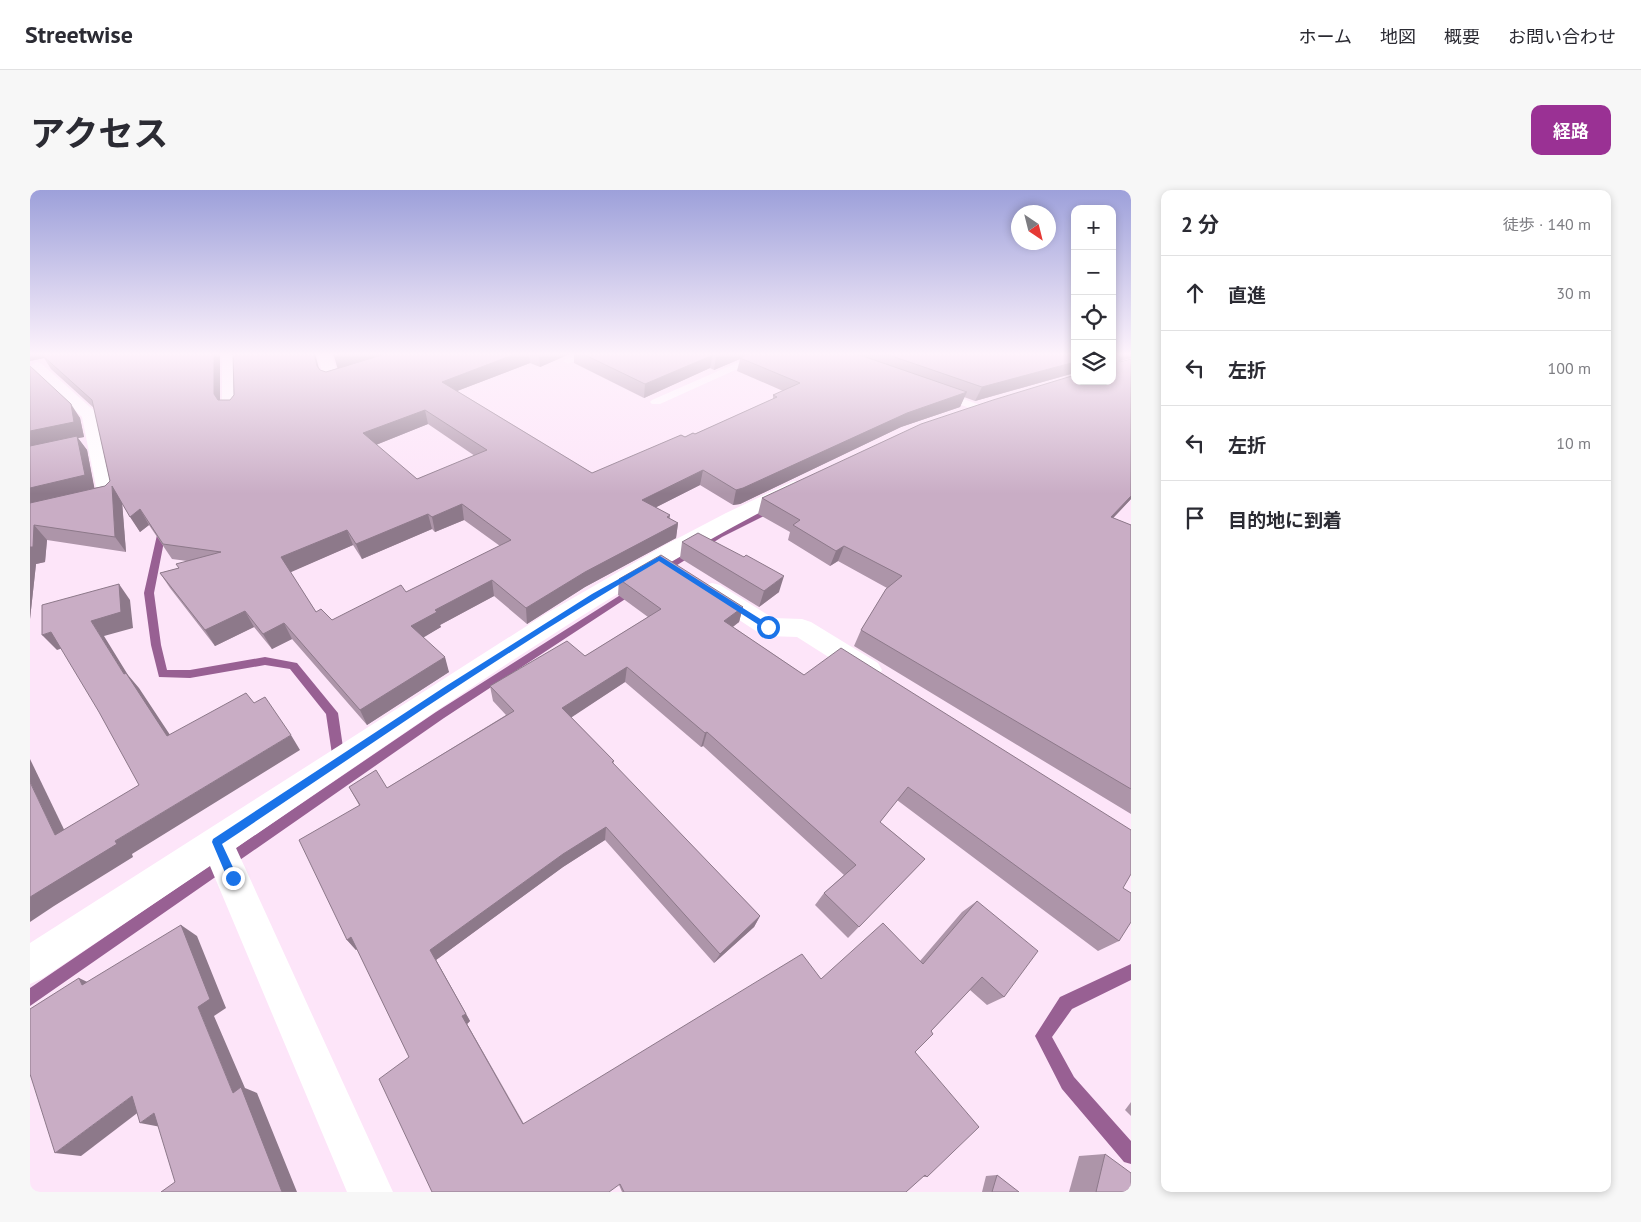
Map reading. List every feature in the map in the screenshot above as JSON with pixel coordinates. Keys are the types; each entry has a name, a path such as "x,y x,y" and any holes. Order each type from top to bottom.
{"street":[{"path":"30,514 108,495 90,415 72,400"},
{"path":"230,400 230,408"},
{"path":"953,417 989,405"},
{"path":"77,445 96,441"},
{"path":"30,965 223,857 340,760 594,596 676,569 740,513 811,480"},
{"path":"676,569 768,627 802,628 886,681"},
{"path":"223,857 370,1192"}],"lane":[{"path":"656,402 661,400"},
{"path":"969,400 989,405"}],"building":[{"path":"30,400 66,400 71,404 74,422 30,431"},
{"path":"92,400 471,400 592,473 681,435 685,437 693,433 695,434 771,400 945,400 907,413 743,488 736,490 703,470 642,500 670,515 667,517 678,523 585,572 526,608 492,580 435,610 437,612 411,626 445,657 360,710 284,623 263,634 245,611 205,630 160,573 179,568 176,564 221,552 163,544 140,509 130,517 112,486 115,537 34,525 33,547 30,547 30,503 105,486 110,481","holes":["425,410 487,450 417,479 363,433","462,504 511,540 406,592 401,585 332,620 321,609 316,612 281,557 347,530 356,544 428,514 432,517"]},
{"path":"994,400 1131,400 1131,496 1111,517 1131,525 1131,789 861,630 886,589 902,576 844,546 836,551 793,525 800,520 762,498 921,424"},
{"path":"77,436 85,475 30,488 30,446"},
{"path":"698,533 744,557 746,555 784,576 764,591 682,542"},
{"path":"661,555 743,607 724,621 804,675 841,648 1131,830 1131,874 1123,888 1131,893 1131,922 1119,941 908,787 880,822 925,859 859,927 824,893 856,865 707,732 705,733 627,667 562,708 760,916 720,954 606,827 563,854 430,950 466,1014 462,1016 523,1124 802,954 821,979 883,923 923,964 977,901 1038,951 1004,997 982,977 931,1031 933,1034 915,1052 979,1127 927,1177 925,1175 906,1192 624,1192 620,1184 609,1192 432,1192 379,1079 409,1057 351,937 347,940 299,840 360,805 349,787 376,770 387,788 514,711 490,686 567,641 585,656 661,609 619,579"},
{"path":"119,584 121,612 91,621 124,674 126,673 167,736 246,693 254,703 265,697 291,735 115,841 117,844 30,897 30,782 55,835 139,785 99,712 51,632 42,635 42,605"},
{"path":"181,925 210,999 198,1007 233,1093 241,1087 282,1192 161,1192 175,1182 154,1113 140,1123 132,1096 55,1153 30,1074 30,1009 79,978 82,985"},
{"path":"1105,1154 1131,1173 1131,1192 1096,1192"},
{"path":"997,1175 1019,1192 992,1192"}],"waterway":[{"path":"663,570 719,535 773,508"},
{"path":"163,526 149,593 156,645 163,674 190,674 265,661 293,666 332,713 339,761"},
{"path":"30,998 440,715 633,590"},
{"path":"1131,972 1066,1003 1043,1036 1068,1083 1131,1155"}],"route":[{"path":"233,878 216,842 449,688 594,596 660,558 768,627"}]}
